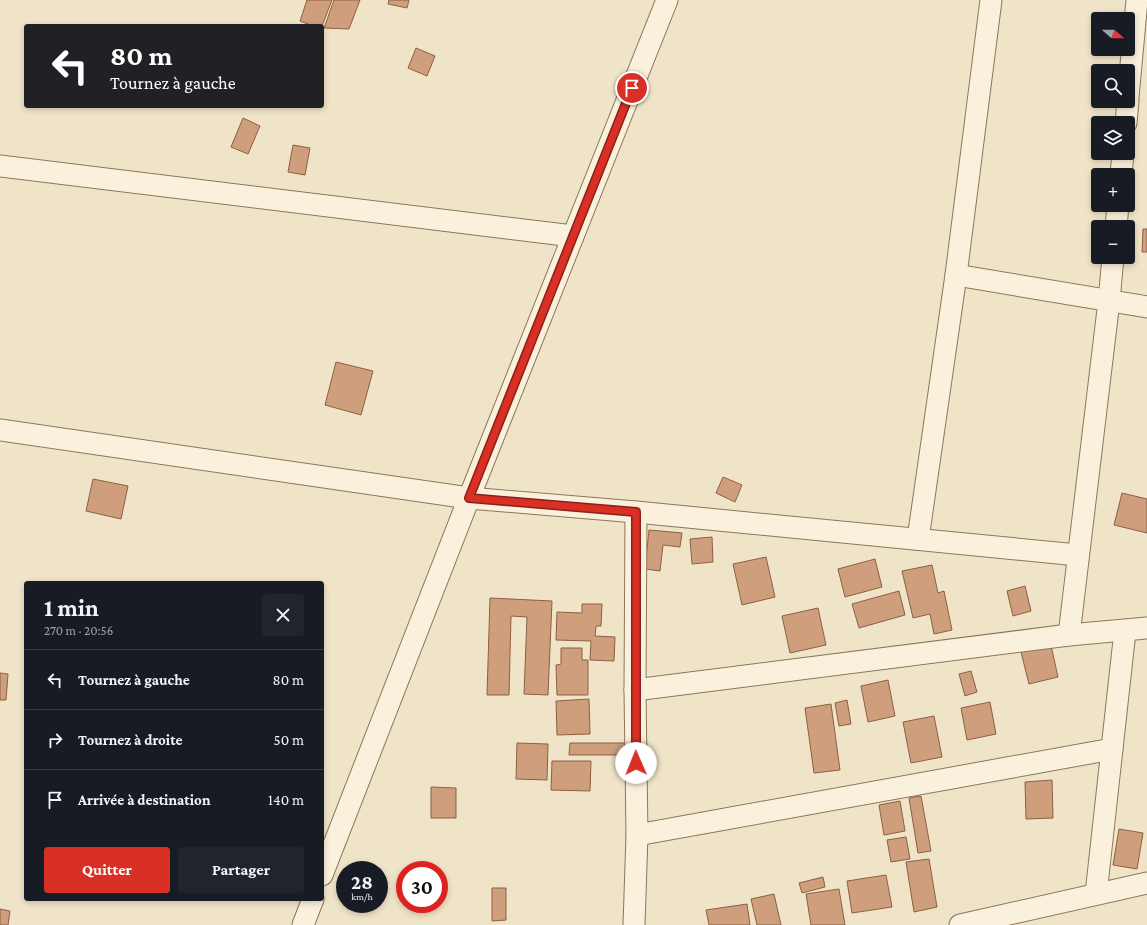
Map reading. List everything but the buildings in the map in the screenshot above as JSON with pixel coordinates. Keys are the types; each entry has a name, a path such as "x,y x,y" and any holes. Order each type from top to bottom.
{"street":[{"path":"324,871 469,498 667,0"},
{"path":"918,539 956,275 991,0"},
{"path":"1131,64 1137,0"},
{"path":"0,166 573,236"},
{"path":"1069,635 1112,264"},
{"path":"956,275 1147,307"},
{"path":"0,430 469,498 636,512 1078,556"},
{"path":"634,925 637,835 635,690 636,512"},
{"path":"635,690 1069,635 1147,628"},
{"path":"1096,894 1125,631"},
{"path":"637,835 1112,749"},
{"path":"960,925 1147,883"},
{"path":"303,925 312,901"}],"route":[{"path":"632,88 469,498 636,512 636,763"}]}
